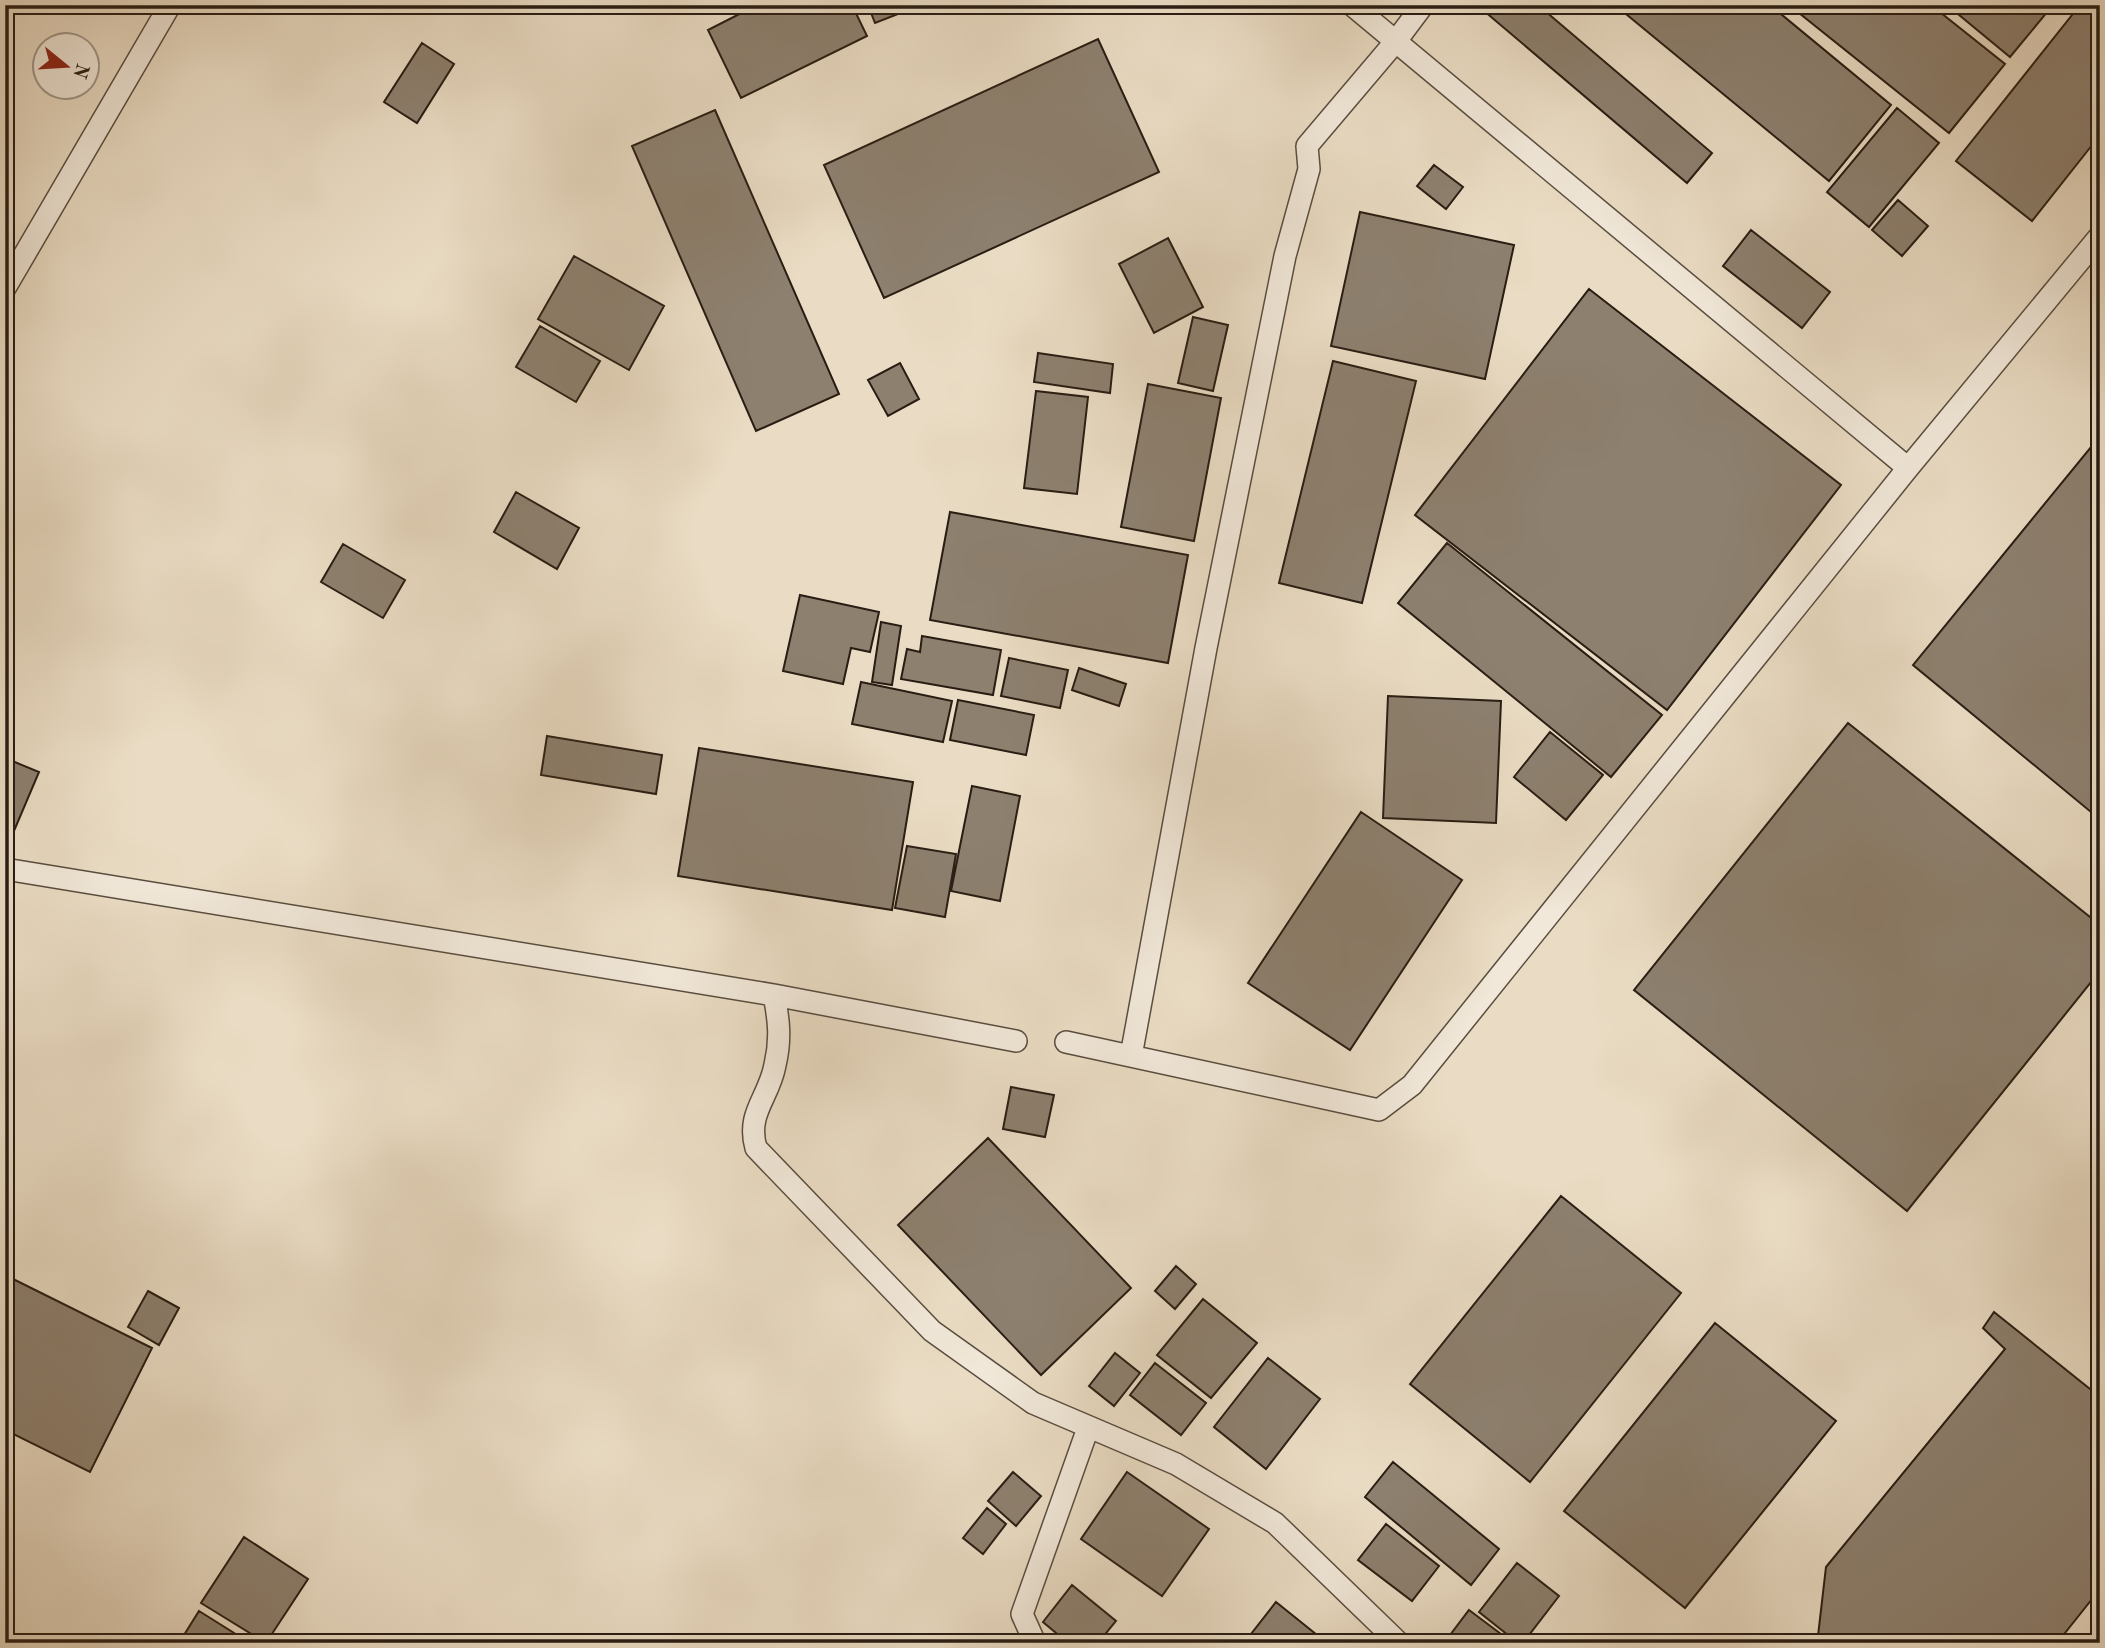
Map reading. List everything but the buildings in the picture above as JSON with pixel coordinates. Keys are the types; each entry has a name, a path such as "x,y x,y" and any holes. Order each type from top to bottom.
{"lane":[{"path":"5,288 170,5"},
{"path":"1352,5 1908,468"},
{"path":"1131,1056 1206,648 1284,256 1309,169 1307,146 1423,5"},
{"path":"1066,1042 1379,1110 1412,1085 1908,468 2100,236"},
{"path":"5,869 774,995 1016,1041"},
{"path":"774,995 781,1029 775,1068 751,1129 756,1148 933,1331 1033,1403 1176,1464 1275,1523 1399,1643"},
{"path":"1035,1643 1022,1614 1088,1428"}]}
